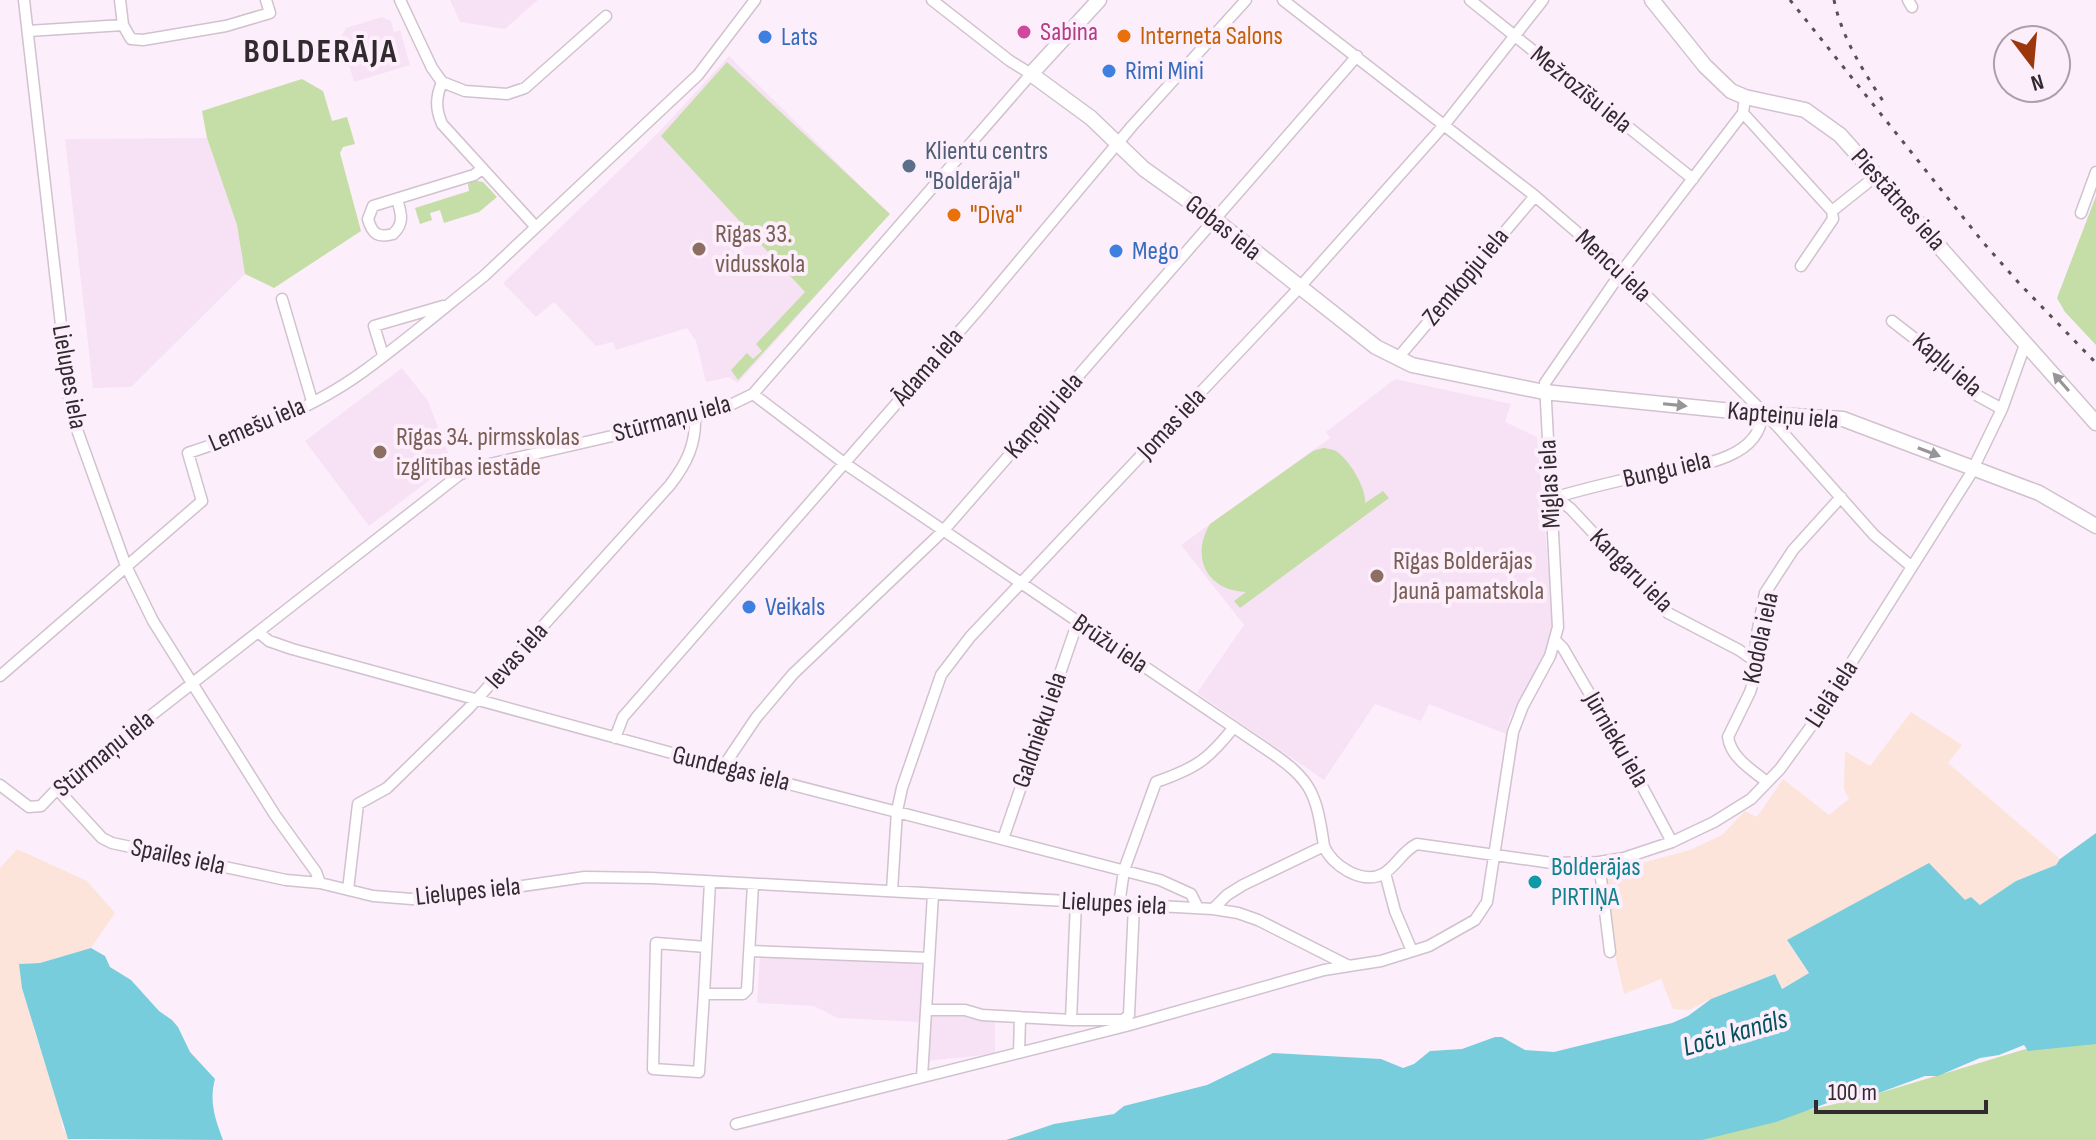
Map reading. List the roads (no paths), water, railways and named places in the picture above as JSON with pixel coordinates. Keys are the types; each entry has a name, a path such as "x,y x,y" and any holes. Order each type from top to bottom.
{"street":[{"name":"Lielupes iela","path":"24,0 71,413 126,566 153,621 320,883 373,896 425,900 585,877 651,878 1213,909 1258,920 1349,966"},
{"path":"120,0 123,25 131,39 143,40 226,26 270,13 266,0"},
{"path":"400,0 421,49 442,82 465,91 517,92 525,88 606,16"},
{"name":"Lemešu iela","path":"0,676 202,501 188,453 239,437 312,401 366,370 449,304 484,276 698,75 755,0"},
{"name":"Gobas iela","path":"932,0 1010,61 1091,118 1144,169 1214,219 1376,347 1397,359 1475,379 1544,392"},
{"name":"Stūrmaņu iela","path":"0,785 29,807 41,806 57,789 459,475 477,467 695,417 730,406 753,394 1099,0"},
{"name":"Ādama iela","path":"615,738 623,717 1118,146 1132,126 1246,0"},
{"name":"Mencu iela","path":"1283,0 1445,124 1622,271 1778,427 1880,541 1912,567"},
{"name":"Mežrozīšu iela","path":"1470,0 1693,179"},
{"name":"Jomas iela","path":"892,891 897,811 910,761 941,675 970,637 1299,288 1445,124 1543,0"},
{"path":"1544,392 1550,373 1622,271 1743,113 1745,97 1731,91 1705,66 1652,0"},
{"path":"28,31 123,25"},
{"name":"Kaņepju iela","path":"723,767 756,718 793,674 944,530 1357,56"},
{"path":"442,82 437,96 437,113 442,124 535,226"},
{"name":"Piestātnes iela","path":"1745,97 1805,110 1840,135 2096,423"},
{"path":"1743,113 1832,211 1833,219 1801,266"},
{"path":"397,199 474,175 482,169"},
{"path":"2081,213 2096,172"},
{"path":"1832,211 1876,176"},
{"name":"Zemkopju iela","path":"1397,359 1535,196"},
{"path":"282,299 312,401"},
{"path":"383,355 374,326 449,304"},
{"name":"Kapļu iela","path":"1892,321 1941,359 1971,392 2002,409"},
{"name":"Lielā iela","path":"1495,856 1552,863 1624,858 1672,842 1751,799 1812,725 1974,469 2002,409 2026,342"},
{"name":"Kapteiņu iela","path":"1544,392 1843,419 2039,493 2096,526"},
{"name":"Miglas iela","path":"1495,856 1513,732 1556,641 1558,627 1544,392"},
{"name":"Brūžu iela","path":"753,394 844,463 1292,766 1309,786 1318,809 1324,846"},
{"name":"Bungu iela","path":"1551,499 1644,475 1705,465 1751,441 1761,429 1762,414"},
{"name":"Ievas iela","path":"348,890 358,804 387,788 477,700 681,471 696,436 695,417"},
{"name":"Kodola iela","path":"1767,782 1738,758 1728,737 1750,692 1765,593 1793,550 1841,497"},
{"name":"Kangaru iela","path":"1551,499 1571,509 1668,613 1756,662"},
{"name":"Galdnieku iela","path":"1003,839 1078,621"},
{"name":"Gundegas iela","path":"258,632 269,641 292,649 615,738 1124,870 1180,888 1191,894 1198,908"},
{"name":"Jūrnieku iela","path":"1556,641 1621,747 1672,842"},
{"path":"1119,905 1124,870 1156,782 1193,768 1213,753 1234,727"},
{"name":"Spailes iela","path":"57,789 102,838 112,843 286,880 320,883"},
{"path":"736,1124 1019,1053 1310,973 1381,961 1412,951 1460,931 1483,912 1495,856 1417,844 1406,849 1385,873 1369,876 1338,866 1324,846 1243,885 1213,909"},
{"path":"1599,862 1610,952"},
{"path":"1385,873 1395,911 1412,951"},
{"path":"706,947 656,943 653,1069 699,1072 710,882"},
{"path":"704,994 743,994 747,990 753,884"},
{"path":"922,1077 933,894"},
{"path":"1071,1020 1076,902"},
{"path":"1125,1023 1129,1015 1134,905"},
{"path":"750,951 929,958"},
{"path":"926,1010 965,1010 982,1015 1125,1023"},
{"path":"1019,1053 1020,1017"}],"water":[{"name":"Loču kanāls","path":"2096,833 2096,1044 2028,1051 2024,1045 1999,1055 1980,1058 1938,1076 1925,1076 1876,1094 1849,1095 1776,1122 1702,1140 1006,1140 1054,1124 1114,1114 1124,1106 1207,1085 1273,1053 1381,1059 1403,1068 1414,1064 1430,1051 1462,1049 1495,1037 1502,1037 1525,1050 1554,1052 1672,1023 1688,1016 1711,999 1775,974 1782,989 1809,973 1787,940 1929,863 1965,900 1971,897 1980,905 2016,881 2056,865"},
{"path":"91,948 105,956 110,967 131,980 159,1011 172,1020 190,1052 215,1079 213,1103 223,1140 68,1139 22,988 19,964 40,963"}],"railway":[{"path":"1790,0 1982,241 2096,363"},
{"path":"1834,0 1847,40 1883,101"}],"place":[{"name":"Sabina","path":"1024,32"},
{"name":"Interneta Salons","path":"1124,36"},
{"name":"Lats","path":"765,37"},
{"name":"Rimi Mini","path":"1109,71"},
{"name":"Klientu centrs \"Bolderāja\"","path":"909,166"},
{"name":"\"Diva\"","path":"954,215"},
{"name":"Rīgas 33. vidusskola","path":"699,249"},
{"name":"Mego","path":"1116,251"},
{"name":"Rīgas 34. pirmsskolas izglītības iestāde","path":"380,452"},
{"name":"Rīgas Bolderājas Jaunā pamatskola","path":"1377,576"},
{"name":"Veikals","path":"749,607"},
{"name":"Bolderājas PIRTIŅA","path":"1535,882"}],"district":[{"name":"BOLDERĀJA","path":"321,51"}]}
